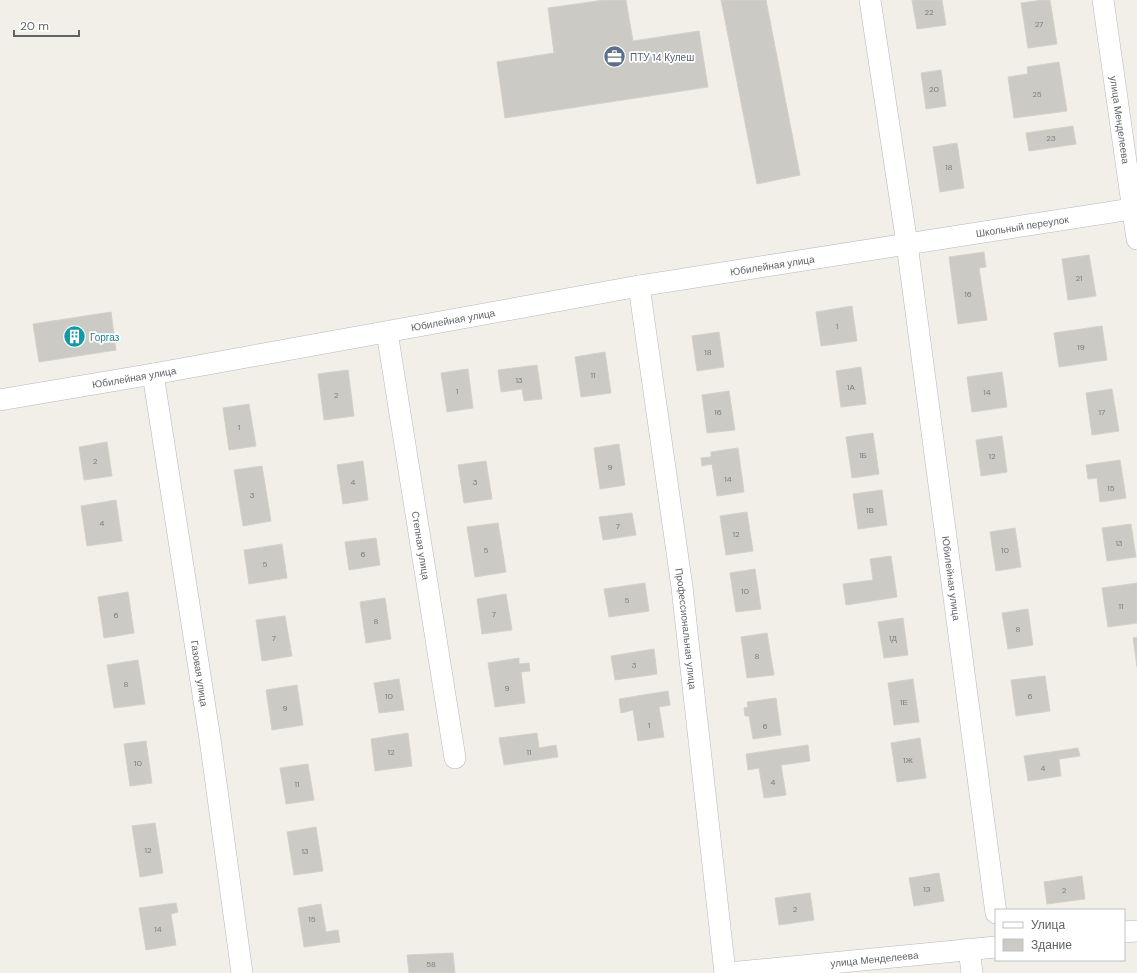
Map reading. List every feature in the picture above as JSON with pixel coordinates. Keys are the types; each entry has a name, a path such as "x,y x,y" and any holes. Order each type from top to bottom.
{"street":[{"name":"Юбилейная улица","path":"870,0 907,244 995,909"},
{"name":"улица Менделеева","path":"1103,0 1135,208 1137,239"},
{"name":"Школьный переулок","path":"907,244 1135,208"},
{"name":"Юбилейная улица","path":"0,400 153,374 639,286 907,244"},
{"name":"Профессиональная улица","path":"639,286 682,587 725,973"},
{"name":"Степная улица","path":"388,332 456,758"},
{"name":"Газовая улица","path":"153,374 210,740 242,973"},
{"path":"1125,932 1137,931"},
{"name":"улица Менделеева","path":"729,973 995,947"},
{"path":"969,949 972,973"}],"building":[{"name":"ПТУ 14 Кулеш","path":"604,0 626,0 633,41 699,31 708,87 505,118 497,62 554,53 548,8"},
{"path":"721,0 766,0 800,175 757,184"},
{"path":"912,0 942,0 946,25 917,29"},
{"path":"1050,0 1057,44 1028,48 1021,3"},
{"path":"1059,62 1067,111 1014,118 1008,77 1028,74 1027,67"},
{"path":"941,70 946,106 926,109 921,73"},
{"path":"1073,126 1076,144 1029,151 1026,133"},
{"path":"957,143 964,188 940,192 933,147"},
{"path":"984,252 986,267 979,268 987,320 958,324 949,257"},
{"path":"1089,255 1096,296 1068,300 1062,259"},
{"path":"852,306 857,341 821,346 816,312"},
{"name":"Горгаз","path":"111,312 116,350 39,362 33,324"},
{"path":"1102,326 1107,360 1059,367 1054,333"},
{"path":"719,332 724,367 697,371 692,336"},
{"path":"605,352 611,393 581,397 575,357"},
{"path":"537,365 542,399 524,401 522,389 501,392 498,370"},
{"path":"861,367 866,404 841,407 836,371"},
{"path":"468,369 473,408 447,412 441,373"},
{"path":"348,370 354,416 324,420 318,374"},
{"path":"1002,372 1007,407 972,412 967,377"},
{"path":"1112,389 1119,431 1092,435 1086,393"},
{"path":"729,391 735,430 707,433 702,395"},
{"path":"249,404 256,446 229,450 223,408"},
{"path":"873,433 879,474 852,478 846,437"},
{"path":"1002,436 1007,472 981,476 976,440"},
{"path":"107,442 112,476 84,480 79,447"},
{"path":"619,444 625,485 600,489 594,448"},
{"path":"738,448 744,492 717,496 712,464 702,466 701,458 711,457 711,452"},
{"path":"1120,460 1126,498 1100,502 1097,478 1088,479 1086,465"},
{"path":"363,461 368,500 343,504 337,465"},
{"path":"486,461 492,499 464,503 458,465"},
{"path":"262,466 271,521 243,526 234,470"},
{"path":"882,490 887,525 858,529 853,494"},
{"path":"116,500 122,541 87,546 81,506"},
{"path":"747,512 753,551 726,555 720,516"},
{"path":"632,513 636,535 603,540 599,517"},
{"path":"498,523 506,572 475,577 467,527"},
{"path":"1131,524 1136,557 1107,561 1102,528"},
{"path":"1015,528 1021,567 996,571 990,532"},
{"path":"376,538 380,565 349,570 345,542"},
{"path":"282,544 287,578 249,584 244,550"},
{"path":"891,556 897,597 846,605 843,584 873,580 870,559"},
{"path":"755,569 761,609 736,612 730,573"},
{"path":"645,583 649,611 609,617 604,589"},
{"path":"1137,583 1137,623 1108,627 1102,588"},
{"path":"128,592 134,633 104,638 98,597"},
{"path":"506,594 512,630 482,634 477,599"},
{"path":"385,598 391,639 366,643 360,602"},
{"path":"1028,609 1033,645 1008,649 1002,613"},
{"path":"285,616 292,656 262,661 256,620"},
{"path":"903,618 908,655 884,658 878,622"},
{"path":"767,633 774,675 747,678 741,637"},
{"path":"1137,637 1137,667 1133,638"},
{"path":"654,649 657,674 615,680 611,656"},
{"path":"519,658 519,664 529,663 530,671 521,672 525,703 495,707 488,663"},
{"path":"138,660 145,704 114,708 107,665"},
{"path":"1045,676 1050,711 1016,716 1011,680"},
{"path":"399,679 404,710 379,713 374,683"},
{"path":"913,679 919,722 894,725 888,683"},
{"path":"297,685 303,725 272,730 266,690"},
{"path":"668,691 670,705 659,707 664,737 638,741 633,710 621,713 619,699"},
{"path":"776,698 781,735 753,739 749,716 745,716 744,708 748,707 747,702"},
{"path":"408,733 412,766 375,771 371,739"},
{"path":"537,733 539,748 556,745 558,757 504,765 499,738"},
{"path":"920,738 926,778 897,782 891,743"},
{"path":"146,741 152,783 130,786 124,744"},
{"path":"808,745 810,761 781,765 786,795 764,798 759,768 748,770 746,754"},
{"path":"1078,748 1080,756 1059,759 1061,776 1028,781 1024,756"},
{"path":"308,764 314,800 286,804 280,768"},
{"path":"155,823 163,873 140,877 132,826"},
{"path":"316,827 323,871 294,875 287,832"},
{"path":"939,873 944,901 914,906 909,878"},
{"path":"1082,876 1085,899 1047,904 1044,882"},
{"path":"810,893 814,920 779,925 775,898"},
{"path":"176,903 178,912 171,914 176,945 146,950 139,908"},
{"path":"321,904 326,932 338,930 340,942 304,947 298,908"},
{"path":"453,953 455,973 409,973 407,955"}],"place":[{"name":"ПТУ 14 Кулеш","path":"614,57"},
{"name":"Горгаз","path":"75,337"}]}
